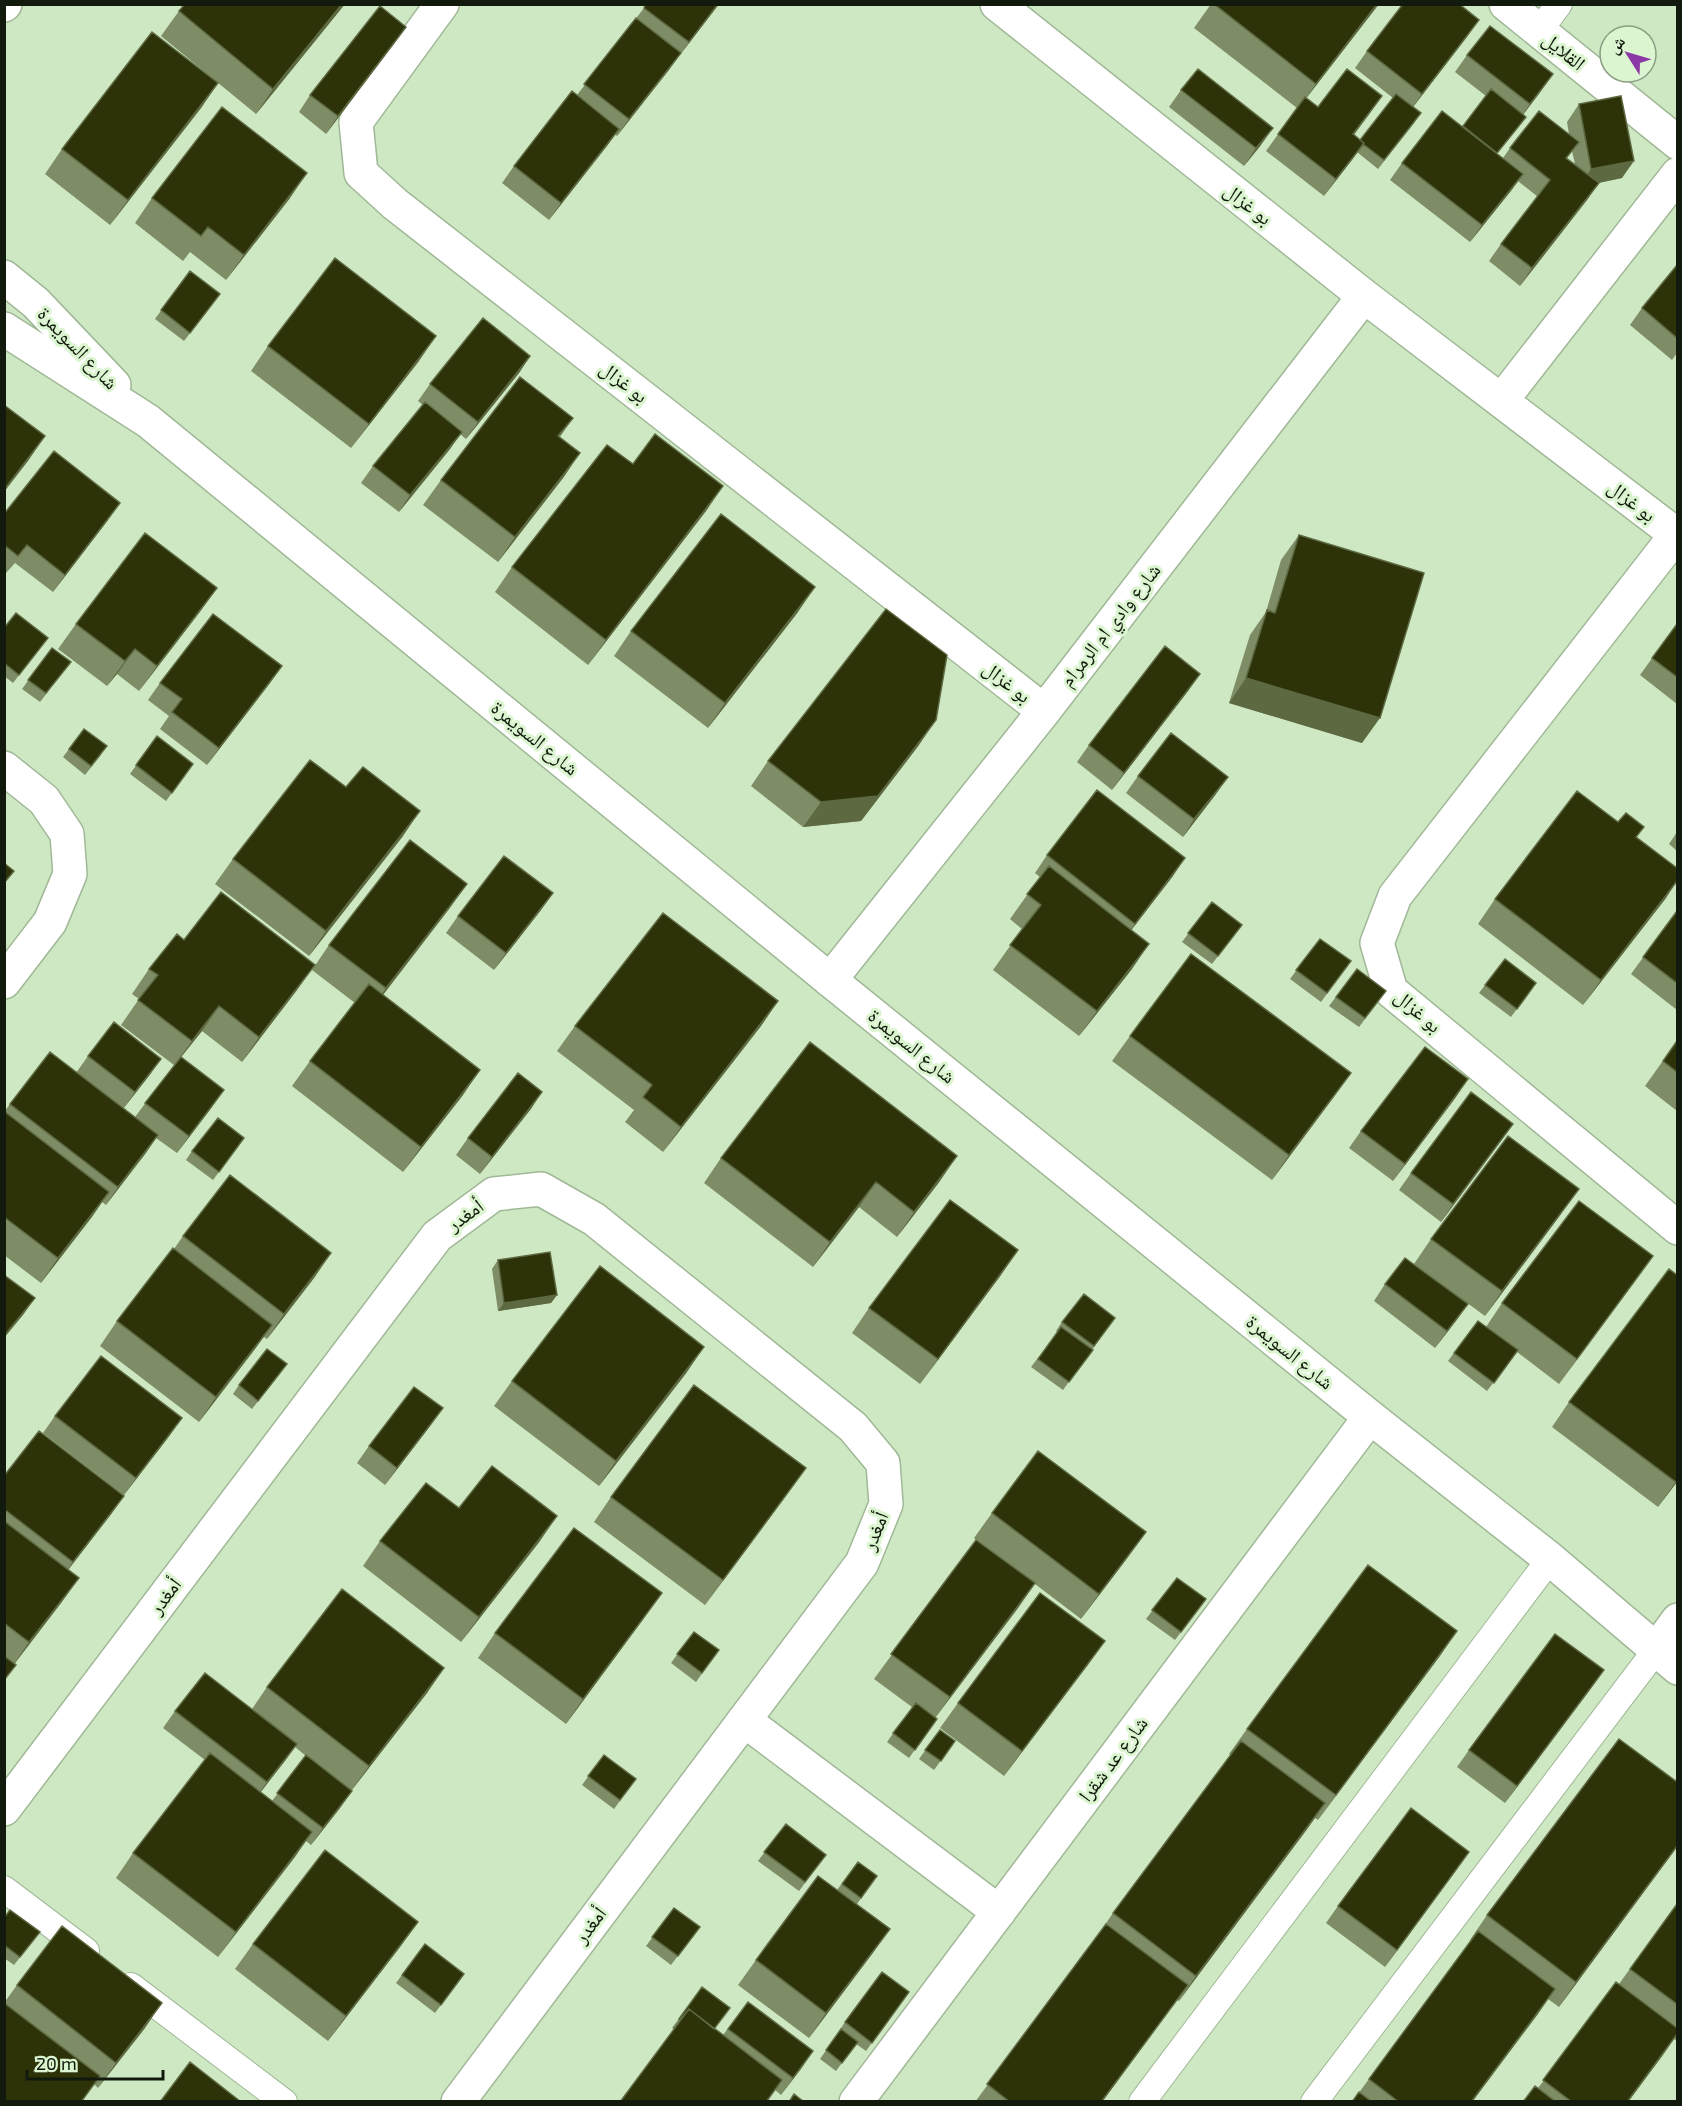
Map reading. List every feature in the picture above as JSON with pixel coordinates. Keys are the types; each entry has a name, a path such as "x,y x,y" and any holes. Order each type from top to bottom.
{"street":[{"name":"بو غزال","path":"442,4 357,122 361,173 395,204 1044,711"},
{"name":"بو غزال","path":"997,4 1364,296 1677,536 1395,896 1377,943 1391,991 1677,1228"},
{"name":"القلايل","path":"1506,4 1677,142"},
{"path":"1502,400 1677,174"},
{"name":"شارع السويمرة","path":"4,277 36,303 148,422"},
{"name":"شارع وادي ام الرمرام","path":"830,980 1044,711 1364,296"},
{"name":"شارع السويمرة","path":"4,329 148,422 830,980 1370,1417 1550,1559 1667,1659"},
{"path":"4,768 44,800 67,834 70,874 50,922 4,982"},
{"name":"أمغدر","path":"4,1809 436,1236 494,1194 541,1189 594,1220 853,1427 883,1463 886,1504 862,1563 458,2102"},
{"name":"شارع عد شقرا","path":"856,2102 1370,1417"},
{"path":"1667,1659 1677,1620"},
{"path":"744,1720 999,1912"}],"lane":[{"path":"1539,31 1559,4"},
{"path":"1142,2102 1550,1559"},
{"path":"1314,2102 1667,1659"},
{"path":"4,1889 284,2102"}],"building":[{"path":"185,4 342,4 273,89 179,11"},
{"path":"646,4 718,4 689,42 644,8"},
{"path":"1214,4 1377,4 1316,84"},
{"path":"1403,4 1459,4 1479,20 1422,94 1367,51"},
{"path":"380,6 406,27 338,116 310,95"},
{"path":"636,18 681,53 629,119 584,84"},
{"path":"1490,26 1553,74 1530,104 1467,55"},
{"path":"152,32 218,83 128,200 62,149"},
{"path":"1198,69 1273,128 1256,148 1181,90"},
{"path":"1347,69 1382,96 1353,134 1364,143 1336,179 1278,134 1305,97 1318,107"},
{"path":"1491,89 1526,117 1497,153 1463,126"},
{"path":"572,91 619,129 561,203 514,166"},
{"path":"1396,94 1421,113 1384,160 1360,140"},
{"path":"1621,96 1634,161 1591,169 1579,104"},
{"path":"222,107 307,173 244,255 208,227 201,236 152,198"},
{"path":"1442,111 1523,174 1482,225 1402,163"},
{"path":"1539,111 1579,142 1566,158 1599,183 1532,268 1501,244 1550,180 1510,148"},
{"path":"335,258 436,336 369,424 268,346"},
{"path":"1677,265 1677,338 1642,308"},
{"path":"190,271 220,294 190,333 161,310"},
{"path":"483,318 530,356 478,422 430,384"},
{"path":"520,377 573,418 558,436 580,453 515,537 441,480"},
{"path":"425,402 462,432 410,495 373,466"},
{"path":"4,405 45,436 4,490"},
{"path":"655,434 723,486 606,640 512,567 607,445 633,464"},
{"path":"54,451 120,503 65,575 27,545 18,556 4,545 4,514"},
{"path":"721,514 815,587 725,703 631,631"},
{"path":"145,533 217,588 157,666 135,649 125,661 76,624"},
{"path":"1299,535 1424,573 1380,718 1246,678 1267,610 1275,613"},
{"path":"886,609 947,655 936,720 878,796 821,802 768,761"},
{"path":"16,613 48,638 19,675 4,663 4,628"},
{"path":"213,614 282,666 219,748 172,712 182,699 160,683"},
{"path":"1677,624 1677,677 1652,658"},
{"path":"1165,646 1200,674 1124,773 1089,745"},
{"path":"52,648 71,662 46,693 28,680"},
{"path":"84,729 107,746 91,766 69,749"},
{"path":"1171,733 1228,777 1194,819 1138,776"},
{"path":"157,736 193,764 172,793 136,765"},
{"path":"310,760 346,787 363,767 420,811 326,931 233,859"},
{"path":"1097,790 1185,858 1135,924 1047,855"},
{"path":"1577,791 1618,822 1626,813 1644,827 1636,837 1677,868 1677,881 1601,980 1495,899"},
{"path":"410,840 467,884 386,988 329,945"},
{"path":"504,856 553,893 506,953 458,916"},
{"path":"4,863 14,871 4,883"},
{"path":"1049,866 1149,944 1097,1011 1010,945 1041,905 1027,894"},
{"path":"221,892 315,965 259,1037 219,1006 192,1041 138,1000 158,975 149,969 177,934 184,940"},
{"path":"1212,902 1242,925 1218,956 1188,933"},
{"path":"1677,911 1677,983 1643,957"},
{"path":"663,913 778,1001 681,1127 643,1097 652,1085 575,1026"},
{"path":"1320,939 1351,961 1327,993 1296,970"},
{"path":"1191,954 1351,1073 1289,1155 1130,1036"},
{"path":"1505,959 1536,983 1517,1009 1485,985"},
{"path":"1357,969 1386,991 1365,1018 1336,997"},
{"path":"369,984 480,1070 421,1147 310,1061"},
{"path":"114,1022 161,1059 135,1092 88,1056"},
{"path":"1677,1041 1677,1072 1663,1061"},
{"path":"810,1042 957,1156 914,1212 876,1182 830,1242 721,1158"},
{"path":"1425,1047 1468,1079 1405,1164 1361,1131"},
{"path":"50,1052 158,1135 118,1187 10,1104"},
{"path":"181,1057 224,1090 189,1136 145,1103"},
{"path":"518,1073 542,1092 492,1157 468,1138"},
{"path":"1471,1092 1513,1124 1453,1204 1411,1173"},
{"path":"5,1112 109,1192 58,1258 4,1217"},
{"path":"218,1118 244,1138 219,1172 192,1151"},
{"path":"1508,1136 1579,1189 1502,1291 1431,1239"},
{"path":"230,1175 331,1253 284,1314 183,1236"},
{"path":"950,1200 1018,1250 938,1359 869,1308"},
{"path":"1579,1201 1653,1256 1577,1359 1502,1303"},
{"path":"173,1248 272,1325 216,1397 117,1321"},
{"path":"550,1252 557,1295 504,1303 498,1260"},
{"path":"1405,1258 1468,1304 1447,1331 1385,1284"},
{"path":"600,1266 704,1347 616,1461 512,1381"},
{"path":"1669,1269 1677,1275 1676,1482 1569,1402"},
{"path":"4,1275 35,1298 4,1336"},
{"path":"1084,1294 1115,1318 1094,1346 1062,1322"},
{"path":"1478,1321 1518,1350 1494,1383 1454,1353"},
{"path":"1061,1327 1093,1350 1069,1382 1038,1359"},
{"path":"267,1349 287,1364 258,1401 239,1385"},
{"path":"101,1356 182,1418 136,1478 55,1416"},
{"path":"694,1385 806,1468 723,1580 611,1497"},
{"path":"414,1387 443,1408 397,1468 369,1446"},
{"path":"39,1431 124,1496 73,1562 4,1509 4,1476"},
{"path":"1038,1451 1146,1532 1099,1594 992,1513"},
{"path":"492,1466 557,1516 479,1617 380,1541 426,1483 459,1508"},
{"path":"4,1521 79,1578 29,1642 4,1623"},
{"path":"574,1528 662,1593 583,1699 495,1633"},
{"path":"976,1540 1035,1583 950,1697 891,1654"},
{"path":"1368,1565 1457,1631 1336,1795 1247,1729"},
{"path":"1177,1578 1206,1599 1181,1632 1152,1610"},
{"path":"342,1589 444,1668 369,1766 267,1687"},
{"path":"1040,1593 1105,1641 1022,1751 958,1703"},
{"path":"694,1632 719,1650 702,1673 677,1654"},
{"path":"1555,1634 1604,1670 1517,1786 1469,1750"},
{"path":"4,1656 16,1665 4,1680"},
{"path":"205,1673 297,1744 267,1782 175,1711"},
{"path":"916,1703 937,1719 915,1750 893,1733"},
{"path":"940,1730 955,1741 941,1761 925,1750"},
{"path":"1619,1739 1677,1782 1677,1846 1576,1982 1487,1915"},
{"path":"1241,1741 1325,1803 1196,1976 1113,1913"},
{"path":"210,1753 312,1832 236,1932 133,1853"},
{"path":"306,1755 352,1791 323,1828 277,1793"},
{"path":"604,1755 636,1779 620,1800 588,1776"},
{"path":"1411,1808 1469,1852 1397,1950 1338,1906"},
{"path":"786,1824 826,1855 805,1882 764,1852"},
{"path":"325,1850 418,1922 346,2016 253,1944"},
{"path":"858,1862 877,1876 861,1898 842,1884"},
{"path":"818,1876 890,1929 826,2013 756,1960"},
{"path":"1677,1904 1677,2004 1630,1969"},
{"path":"674,1908 700,1927 678,1956 652,1937"},
{"path":"10,1910 40,1932 20,1957 4,1945 4,1918"},
{"path":"1106,1924 1188,1985 1101,2102 1010,2102 987,2084"},
{"path":"62,1926 162,2003 116,2063 17,1985"},
{"path":"1478,1931 1555,1989 1471,2102 1399,2102 1369,2079"},
{"path":"425,1944 464,1974 441,2005 402,1975"},
{"path":"882,1972 909,1992 872,2043 845,2022"},
{"path":"1616,1982 1677,2028 1677,2034 1627,2102 1572,2102 1543,2080"},
{"path":"702,1987 730,2008 714,2029 689,2009 679,2019"},
{"path":"748,2002 813,2051 793,2078 728,2029"},
{"path":"4,2003 100,2076 81,2102 4,2102"},
{"path":"689,2009 782,2080 766,2102 620,2102"},
{"path":"841,2029 858,2042 842,2063 826,2050"},
{"path":"190,2062 241,2102 160,2102"},
{"path":"1535,2086 1556,2102 1523,2102"},
{"path":"1359,2092 1372,2102 1352,2102"},
{"path":"794,2094 804,2102 789,2102"}]}
